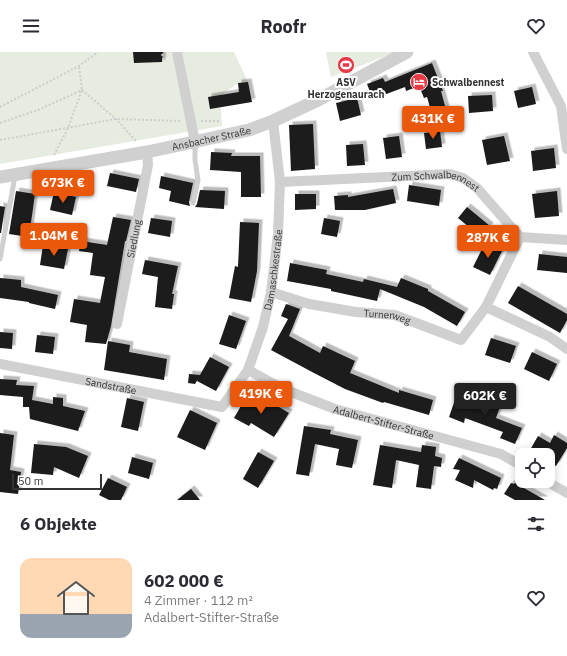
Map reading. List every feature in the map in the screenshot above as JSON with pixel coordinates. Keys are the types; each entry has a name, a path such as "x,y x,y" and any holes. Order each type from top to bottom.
{"street":[{"path":"177,52 195,142"},
{"name":"Ansbacher Straße","path":"0,177 147,152 249,130 274,121 318,100 407,52"},
{"path":"533,52 564,106 567,149"},
{"name":"Damaschkestraße","path":"222,407 248,370 263,327 271,292 278,234 280,182 274,121"},
{"name":"Siedlung","path":"117,324 148,165 147,152"},
{"name":"Zum Schwalbennest","path":"280,182 450,174 463,178 477,188 520,237"},
{"path":"520,237 567,240"},
{"name":"Turnerweg","path":"271,292 309,304 356,312 395,315 461,340 486,307 520,237"},
{"path":"486,307 550,337 567,349"},
{"name":"Sandstraße","path":"0,364 222,407"},
{"name":"Adalbert-Stifter-Straße","path":"248,370 281,388 335,409 501,454 515,462"},
{"path":"555,486 567,493"}],"lane":[{"path":"193,202 198,180 195,160 195,142"},
{"path":"0,259 15,175"}],"path":[{"path":"0,108 79,66 98,52"},
{"path":"162,54 164,61 167,52"},
{"path":"47,169 68,128 82,90 79,66"},
{"path":"82,90 116,119 147,152"},
{"path":"0,123 38,110 82,90"},
{"path":"0,140 116,119 191,121"}],"shaded area":[{"path":"0,52 234,52 248,82 238,83 220,96 222,126 0,164"},
{"name":"ASV Herzogenaurach","path":"326,52 396,52 331,77"}],"building":[{"path":"133,52 163,52 162,62 134,63"},
{"path":"432,63 443,91 441,91 449,121 435,125 427,97 424,98 419,86 406,91 405,87 373,99 367,84 383,78 385,82"},
{"path":"248,82 252,102 210,109 208,97 239,92 238,83"},
{"path":"532,87 536,104 518,108 514,91"},
{"path":"492,95 493,111 469,113 468,96"},
{"path":"357,98 361,115 340,121 336,103"},
{"path":"313,124 315,169 291,171 289,125"},
{"path":"440,131 442,147 426,149 424,133"},
{"path":"399,136 402,157 386,159 383,138"},
{"path":"504,136 510,161 487,165 482,140"},
{"path":"363,144 365,165 347,166 346,145"},
{"path":"554,148 556,168 533,171 531,151"},
{"path":"211,152 232,153 231,156 260,156 261,197 241,197 241,172 210,170"},
{"path":"110,173 139,179 136,192 107,186"},
{"path":"161,176 193,183 189,202 190,206 169,201 171,191 159,188"},
{"path":"409,185 441,190 439,206 407,201"},
{"path":"393,189 396,203 365,210 335,210 334,196 348,195 348,197"},
{"path":"200,190 225,191 224,209 195,207"},
{"path":"16,191 35,194 29,237 9,234"},
{"path":"557,191 559,216 535,218 532,194"},
{"path":"54,192 76,197 72,215 50,210"},
{"path":"295,194 316,194 316,209 295,210"},
{"path":"0,206 5,207 1,233 0,233"},
{"path":"467,207 490,226 481,237 458,218"},
{"path":"113,217 131,220 125,241 111,326 106,344 85,342 87,325 70,322 74,299 100,303 105,277 90,275 93,253 79,251 81,241 107,245"},
{"path":"151,218 172,221 170,237 148,233"},
{"path":"324,218 340,221 337,237 321,234"},
{"path":"240,222 259,223 257,271 251,302 229,298 235,266 238,267"},
{"path":"485,243 502,251 490,275 473,267"},
{"path":"43,245 68,249 64,269 40,265"},
{"path":"539,254 567,257 567,273 537,270"},
{"path":"145,260 178,266 172,294 174,294 172,309 155,307 158,277 142,274"},
{"path":"290,263 327,270 326,274 363,282 364,279 397,287 401,278 428,289 428,291 465,312 457,326 424,307 380,289 377,301 331,291 331,289 287,281"},
{"path":"0,278 21,280 21,287 58,295 55,309 29,302 0,298"},
{"path":"518,286 567,314 567,320 560,333 508,303"},
{"path":"286,304 300,309 289,336 320,353 323,346 355,361 350,373 399,393 399,390 433,400 429,415 384,402 383,403 345,389 271,350 288,319 281,316"},
{"path":"229,315 246,321 236,349 219,344"},
{"path":"0,332 13,333 12,349 0,348"},
{"path":"37,335 55,337 53,354 35,352"},
{"path":"491,338 516,346 510,363 485,355"},
{"path":"108,341 130,345 129,352 167,359 164,380 104,370"},
{"path":"532,352 557,364 549,381 524,369"},
{"path":"210,357 229,367 216,391 197,381 198,379 195,384 188,383 189,374 200,375"},
{"path":"0,379 17,380 16,385 34,386 32,400 53,404 53,397 63,398 63,406 85,411 78,431 30,419 29,407 23,407 23,397 0,395"},
{"path":"249,392 273,406 274,404 289,413 274,437 251,423 249,426 234,418"},
{"path":"456,397 482,406 484,399 501,404 496,418 522,428 515,444 500,438 503,432 465,418 464,423 449,417"},
{"path":"127,398 144,402 138,431 121,427"},
{"path":"190,410 217,423 205,450 177,437"},
{"path":"304,426 331,430 330,434 358,440 352,468 336,465 339,449 315,444 309,476 296,474"},
{"path":"0,433 14,435 10,470 21,472 18,494 0,492"},
{"path":"554,435 567,443 567,448 556,466 555,448 531,448 538,436 550,443"},
{"path":"34,444 66,447 88,456 79,478 54,467 53,475 31,473"},
{"path":"380,445 421,452 422,445 436,447 435,456 442,458 441,467 434,466 431,489 416,487 419,465 396,460 392,488 373,485"},
{"path":"258,452 274,461 258,488 243,479"},
{"path":"132,457 153,463 149,479 128,473"},
{"path":"459,458 501,478 497,489 494,488 493,490 474,480 473,488 455,480 460,470 453,469"},
{"path":"108,478 127,487 121,500 109,500 99,495"},
{"path":"511,483 515,483 515,488 524,488 545,500 515,500 504,494"},
{"path":"191,489 200,500 177,500"}],"place":[{"name":"ASV Herzogenaurach","path":"346,65"},
{"name":"Schwalbennest","path":"419,82"}]}
